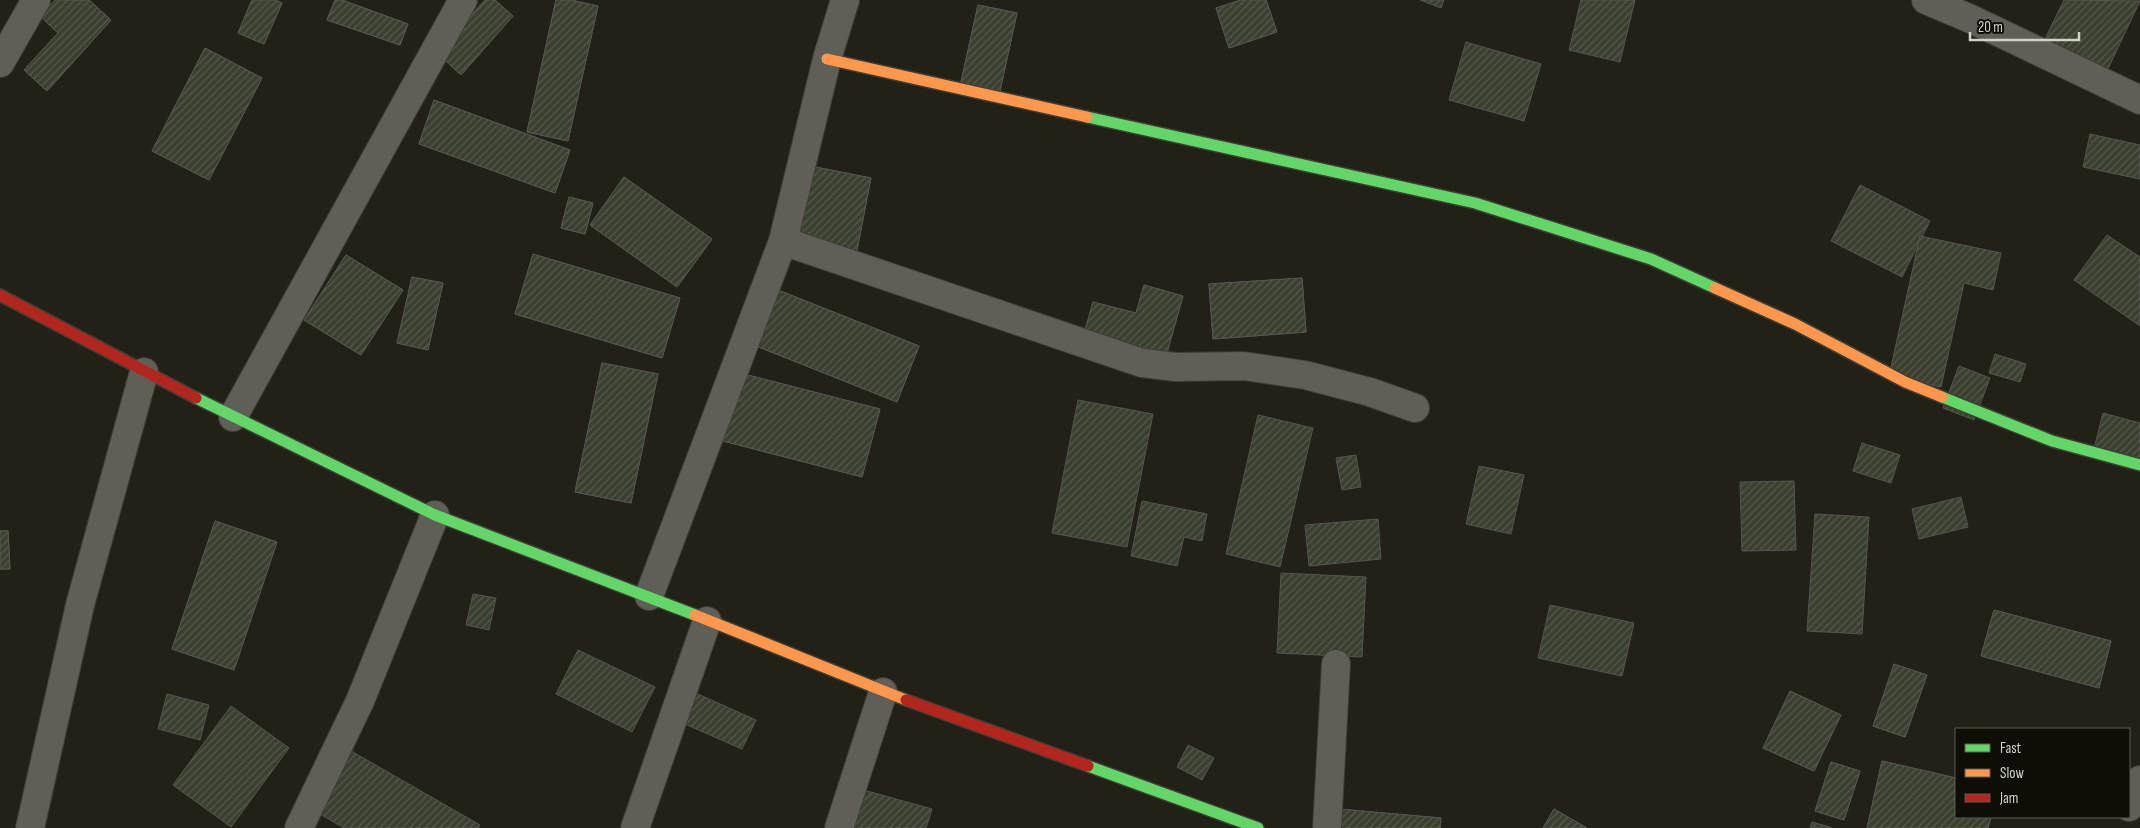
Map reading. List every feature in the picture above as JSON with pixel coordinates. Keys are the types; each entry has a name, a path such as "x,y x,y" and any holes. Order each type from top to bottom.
{"street":[{"path":"0,63 36,0"},
{"path":"233,416 462,0"},
{"path":"649,596 783,241 827,60 845,0"},
{"path":"1926,0 1971,18 2140,100"},
{"path":"827,60 1475,203 1652,259 1795,324 1905,382 2052,441 2140,465"},
{"path":"783,241 1142,363 1176,367 1243,366 1305,375 1370,392 1415,408"},
{"path":"0,295 144,372 435,515 649,596 883,692 1258,828"},
{"path":"30,828 80,605 144,372"},
{"path":"299,828 360,701 435,515"},
{"path":"635,828 708,621"},
{"path":"1326,828 1336,664"},
{"path":"839,828 883,692"},
{"path":"2130,805 2140,780"}],"building":[{"path":"55,0 89,0 111,20 47,91 24,70 58,33 40,16"},
{"path":"55,0 89,0 111,20 47,91 24,70 58,33 40,16"},
{"path":"252,0 275,0 282,3 264,44 238,33"},
{"path":"252,0 275,0 282,3 264,44 238,33"},
{"path":"335,0 342,0 408,24 400,45 327,20"},
{"path":"335,0 342,0 408,24 400,45 327,20"},
{"path":"485,0 495,0 513,16 461,75 437,53"},
{"path":"485,0 495,0 513,16 461,75 437,53"},
{"path":"556,0 571,0 598,6 568,141 527,132"},
{"path":"556,0 571,0 598,6 568,141 527,132"},
{"path":"1241,0 1266,0 1277,32 1229,48 1216,8"},
{"path":"1241,0 1266,0 1277,32 1229,48 1216,8"},
{"path":"1420,0 1444,0 1441,8"},
{"path":"1581,0 1635,0 1620,62 1569,50"},
{"path":"2064,0 2140,1 2107,71 2044,41"},
{"path":"978,5 1017,13 1000,91 961,82"},
{"path":"978,5 1017,13 1000,91 961,82"},
{"path":"1466,42 1541,64 1524,121 1449,100"},
{"path":"205,48 262,78 209,180 152,151"},
{"path":"205,48 262,78 209,180 152,151"},
{"path":"434,100 570,150 555,193 419,144"},
{"path":"434,100 570,150 555,193 419,144"},
{"path":"2090,134 2140,145 2140,179 2083,167"},
{"path":"810,166 871,178 856,255 796,244"},
{"path":"810,166 871,178 856,255 796,244"},
{"path":"624,177 712,239 677,287 590,225"},
{"path":"624,177 712,239 677,287 590,225"},
{"path":"1860,185 1930,221 1902,277 1831,241"},
{"path":"569,197 593,203 585,234 561,228"},
{"path":"569,197 593,203 585,234 561,228"},
{"path":"2107,235 2140,257 2140,326 2074,280"},
{"path":"1920,236 2001,253 1993,290 1964,283 1941,387 1889,376"},
{"path":"533,254 680,298 662,358 515,314"},
{"path":"533,254 680,298 662,358 515,314"},
{"path":"346,255 403,290 361,355 304,320"},
{"path":"346,255 403,290 361,355 304,320"},
{"path":"412,277 443,283 428,350 397,343"},
{"path":"412,277 443,283 428,350 397,343"},
{"path":"1302,278 1306,332 1213,339 1209,284"},
{"path":"1302,278 1306,332 1213,339 1209,284"},
{"path":"1144,285 1183,296 1165,360 1083,338 1093,302 1136,313"},
{"path":"1144,285 1183,296 1165,360 1083,338 1093,302 1136,313"},
{"path":"778,290 919,346 897,402 756,346"},
{"path":"778,290 919,346 897,402 756,346"},
{"path":"1995,354 2026,364 2020,382 1989,373"},
{"path":"602,363 658,374 631,503 575,492"},
{"path":"602,363 658,374 631,503 575,492"},
{"path":"1959,366 1990,378 1974,420 1943,408"},
{"path":"740,373 880,409 862,477 723,441"},
{"path":"740,373 880,409 862,477 723,441"},
{"path":"1078,400 1153,414 1127,547 1052,533"},
{"path":"2103,413 2140,423 2140,464 2093,453"},
{"path":"1258,415 1313,428 1280,567 1226,554"},
{"path":"1862,443 1900,455 1891,483 1853,471"},
{"path":"1356,455 1361,487 1342,490 1336,458"},
{"path":"1479,466 1524,475 1511,534 1466,524"},
{"path":"1794,481 1796,550 1742,551 1740,482"},
{"path":"1961,497 1968,527 1919,539 1912,509"},
{"path":"1142,501 1207,514 1202,541 1184,537 1177,566 1131,556"},
{"path":"1815,514 1869,517 1862,634 1807,631"},
{"path":"1378,519 1381,559 1309,566 1305,525"},
{"path":"215,521 277,542 234,670 172,649"},
{"path":"215,521 277,542 234,670 172,649"},
{"path":"0,531 8,531 10,569 0,569"},
{"path":"0,531 8,531 10,569 0,569"},
{"path":"1281,573 1366,577 1362,657 1277,653"},
{"path":"473,594 496,598 489,630 466,625"},
{"path":"1550,605 1634,623 1622,676 1538,658"},
{"path":"1994,610 2111,641 2099,688 1981,656"},
{"path":"1994,610 2111,641 2099,688 1981,656"},
{"path":"578,650 655,687 632,732 556,694"},
{"path":"1894,664 1927,675 1905,737 1873,726"},
{"path":"1894,664 1927,675 1905,737 1873,726"},
{"path":"691,691 756,720 742,749 678,721"},
{"path":"1790,691 1841,715 1814,771 1763,748"},
{"path":"1790,691 1841,715 1814,771 1763,748"},
{"path":"167,694 209,705 200,740 158,729"},
{"path":"231,706 289,748 231,827 173,785"},
{"path":"339,744 480,825 478,828 344,828 304,805"},
{"path":"1188,745 1214,758 1202,780 1177,767"},
{"path":"1882,761 1955,778 1955,818 1991,818 1988,828 1867,828"},
{"path":"1882,761 1955,778 1955,818 1991,818 1988,828 1867,828"},
{"path":"1831,762 1860,771 1844,820 1815,811"},
{"path":"1831,762 1860,771 1844,820 1815,811"},
{"path":"849,786 932,809 926,828 837,828"},
{"path":"1339,809 1441,818 1440,828 1337,828"},
{"path":"1339,809 1441,818 1440,828 1337,828"},
{"path":"1554,809 1587,828 1543,828"},
{"path":"1554,809 1587,828 1543,828"},
{"path":"1812,822 1832,828 1810,828"},
{"path":"1812,822 1832,828 1810,828"}],"traffic: fast":[{"path":"1087,117 1475,203 1651,259 1715,288"},
{"path":"1942,397 2052,441 2140,465"},
{"path":"196,398 435,515 695,615"},
{"path":"1088,766 1258,828"}],"traffic: slow":[{"path":"827,59 1087,117"},
{"path":"1715,288 1795,324 1905,382 1942,397"},
{"path":"695,615 906,700"}],"traffic: jam":[{"path":"0,295 196,398"},
{"path":"906,700 1088,766"}]}
